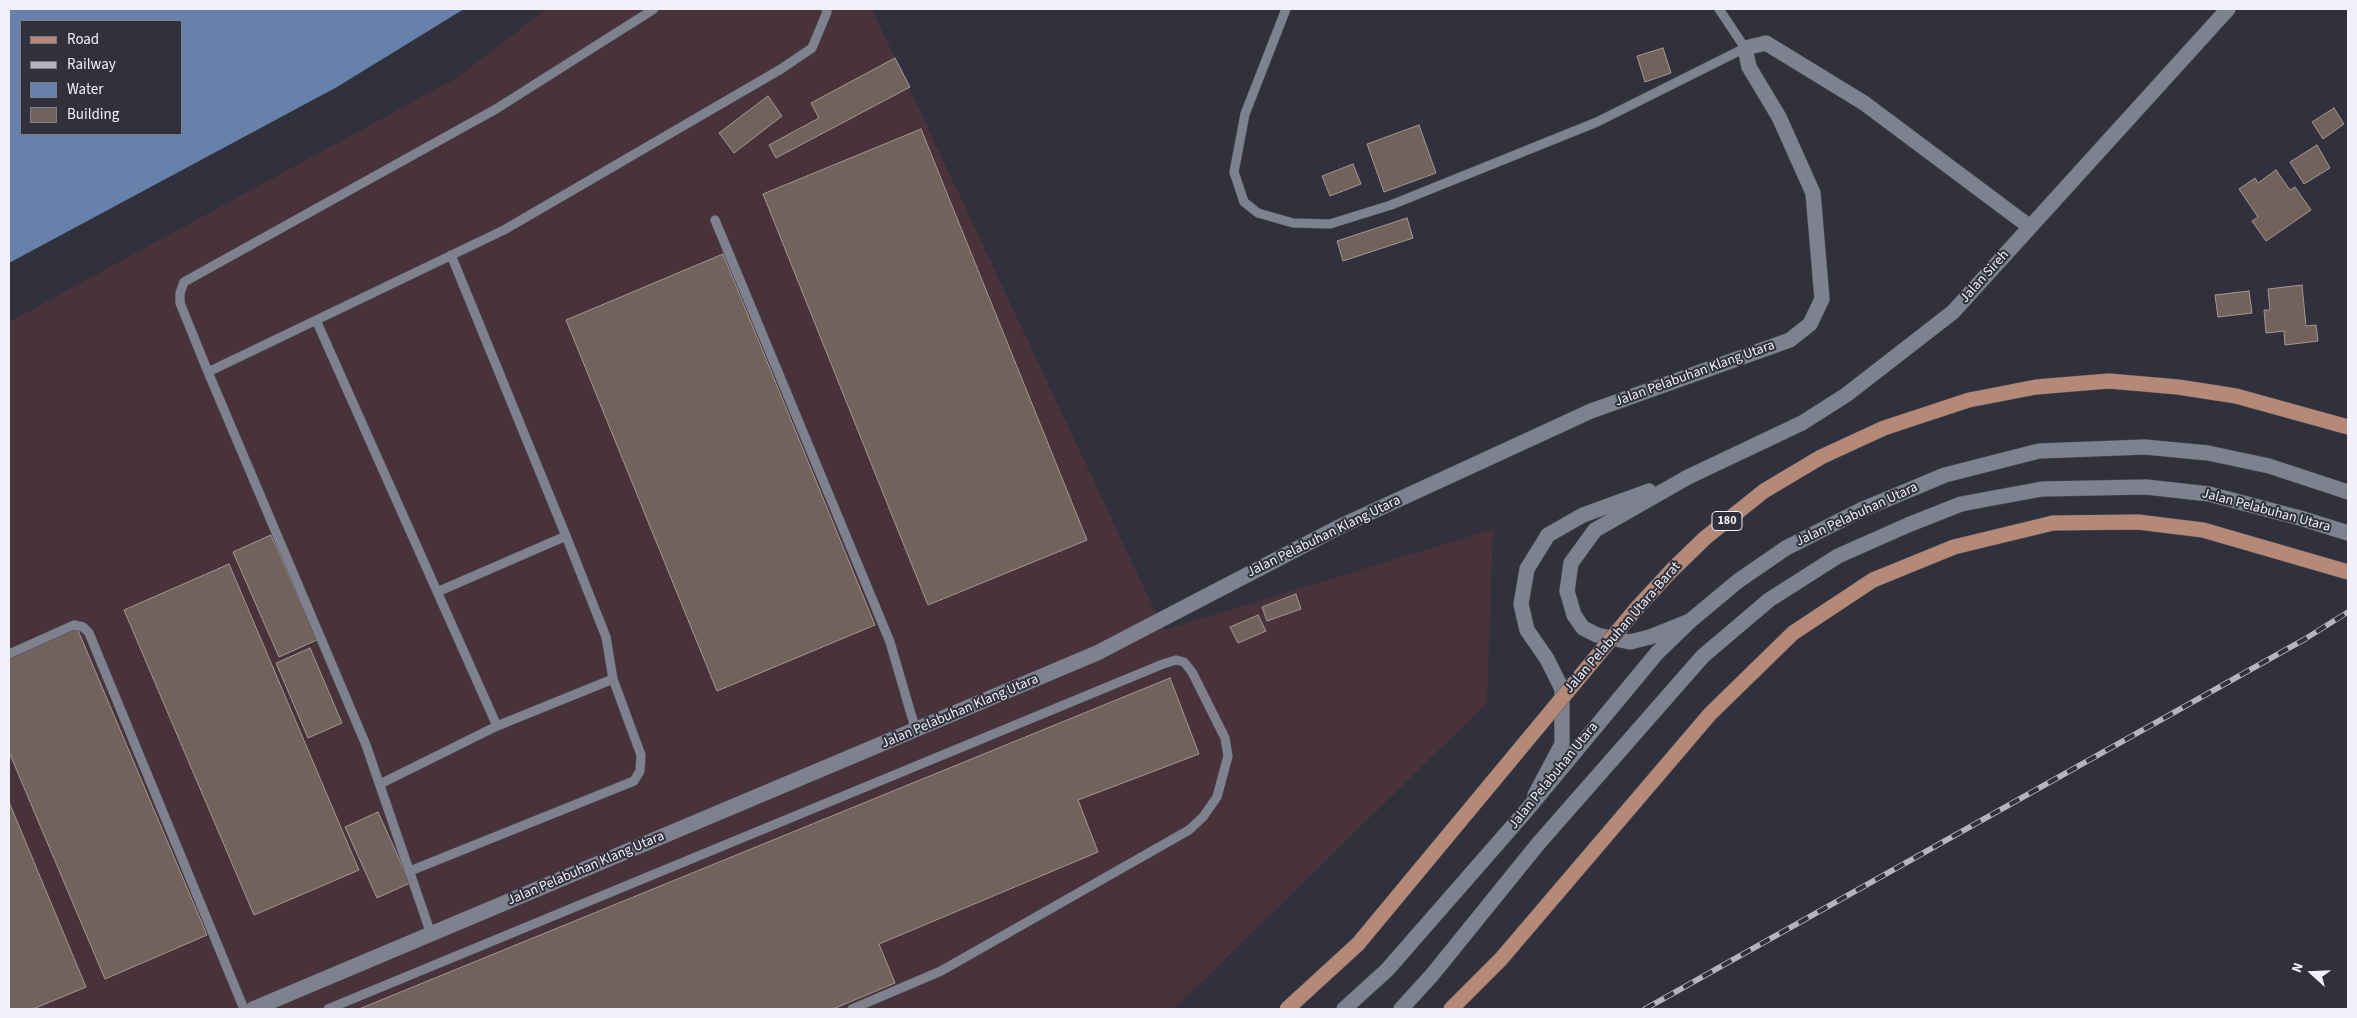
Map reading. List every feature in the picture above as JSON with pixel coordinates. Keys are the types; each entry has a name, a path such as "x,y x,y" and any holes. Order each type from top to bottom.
{"main road":[{"name":"Jalan Pelabuhan Utara-Barat","path":"1287,1009 1358,944 1636,609 1672,570 1705,538 1764,491 1821,457 1884,428 1969,400 2036,386 2109,381 2178,387 2236,396 2348,427"},
{"path":"1451,1009 1501,959 1710,714 1793,633 1873,580 1954,546 2053,523 2138,522 2203,530 2348,572"}],"street":[{"name":"Jalan Sireh","path":"1688,477 1802,423 1846,395 1954,312 2228,9"},
{"path":"1745,48 1766,43 1864,103 2030,227"},
{"name":"Jalan Pelabuhan Klang Utara","path":"254,1009 916,731 1096,653 1341,526 1582,415 1790,340 1810,324 1822,299 1813,193 1779,117 1749,67 1745,48"},
{"name":"Jalan Pelabuhan Utara","path":"1344,1009 1387,970 1526,812 1657,653 1690,621 1738,581 1786,548 1861,510 1945,475 2039,451 2145,447 2208,453 2269,466 2348,492"},
{"path":"1688,477 1595,530 1571,563 1567,592 1574,615 1583,628 1596,635 1630,642 1650,637 1690,621"},
{"path":"1526,812 1562,744 1562,689 1548,659 1527,630 1521,604 1527,569 1548,535 1583,515 1688,477"},
{"name":"Jalan Pelabuhan Utara","path":"1401,1009 1432,976 1532,852 1703,656 1769,600 1838,556 1961,504 2042,490 2146,487 2209,494 2348,533"}],"lane":[{"path":"432,934 366,745 208,372 180,303 180,293 184,282 496,109 654,9"},
{"path":"208,372 504,230 781,69 812,48 827,12 826,9"},
{"path":"1286,9 1245,114 1234,172 1244,202 1258,213 1293,223 1330,224 1391,204 1597,122 1745,48 1719,9"},
{"path":"715,220 890,642 916,731"},
{"path":"410,871 634,781 640,770 641,755 613,679 606,637 451,255"},
{"path":"316,320 497,726"},
{"path":"437,592 566,536"},
{"path":"9,654 74,625 83,627 89,634 244,1009"},
{"path":"328,1009 1163,664 1176,660 1184,662 1192,672 1225,738 1228,756 1217,797 1203,817 1189,830 941,971 852,1009"},
{"path":"380,784 497,726 613,679"}],"shaded area":[{"path":"546,9 872,9 1164,630 1493,529 1487,703 1174,1009 9,1009 9,322 458,77"}],"water":[{"path":"9,9 464,9 337,87 9,263"}],"building":[{"path":"1663,48 1671,73 1645,82 1637,56"},
{"path":"895,58 910,87 776,158 769,145 819,118 811,103"},
{"path":"768,96 782,116 734,153 719,133"},
{"path":"2334,108 2344,124 2323,139 2312,122"},
{"path":"1419,125 1436,173 1384,192 1367,144"},
{"path":"921,129 1087,540 928,605 763,194"},
{"path":"2317,145 2330,168 2304,184 2290,162"},
{"path":"1353,164 1361,184 1330,196 1322,176"},
{"path":"2276,170 2290,190 2295,187 2311,210 2266,241 2252,221 2258,217 2239,189 2255,178 2258,183"},
{"path":"1407,218 1413,238 1343,261 1337,241"},
{"path":"723,254 875,625 717,691 566,320"},
{"path":"2302,285 2306,326 2316,325 2318,341 2285,345 2284,331 2266,333 2264,310 2270,310 2268,289"},
{"path":"2249,291 2252,313 2218,317 2215,295"},
{"path":"271,535 317,640 279,657 233,552"},
{"path":"229,564 359,870 254,915 124,610"},
{"path":"1296,594 1301,609 1267,621 1262,607"},
{"path":"1258,615 1266,631 1238,643 1230,627"},
{"path":"77,628 207,935 105,979 9,752 9,657"},
{"path":"310,648 342,723 308,738 276,663"},
{"path":"1170,678 1199,754 1078,800 1098,852 879,944 895,983 833,1009 359,1009"},
{"path":"9,802 86,987 33,1009 9,1009"},
{"path":"378,812 410,883 377,898 345,827"}],"railway":[{"path":"1645,1009 2305,639 2348,612"}]}
